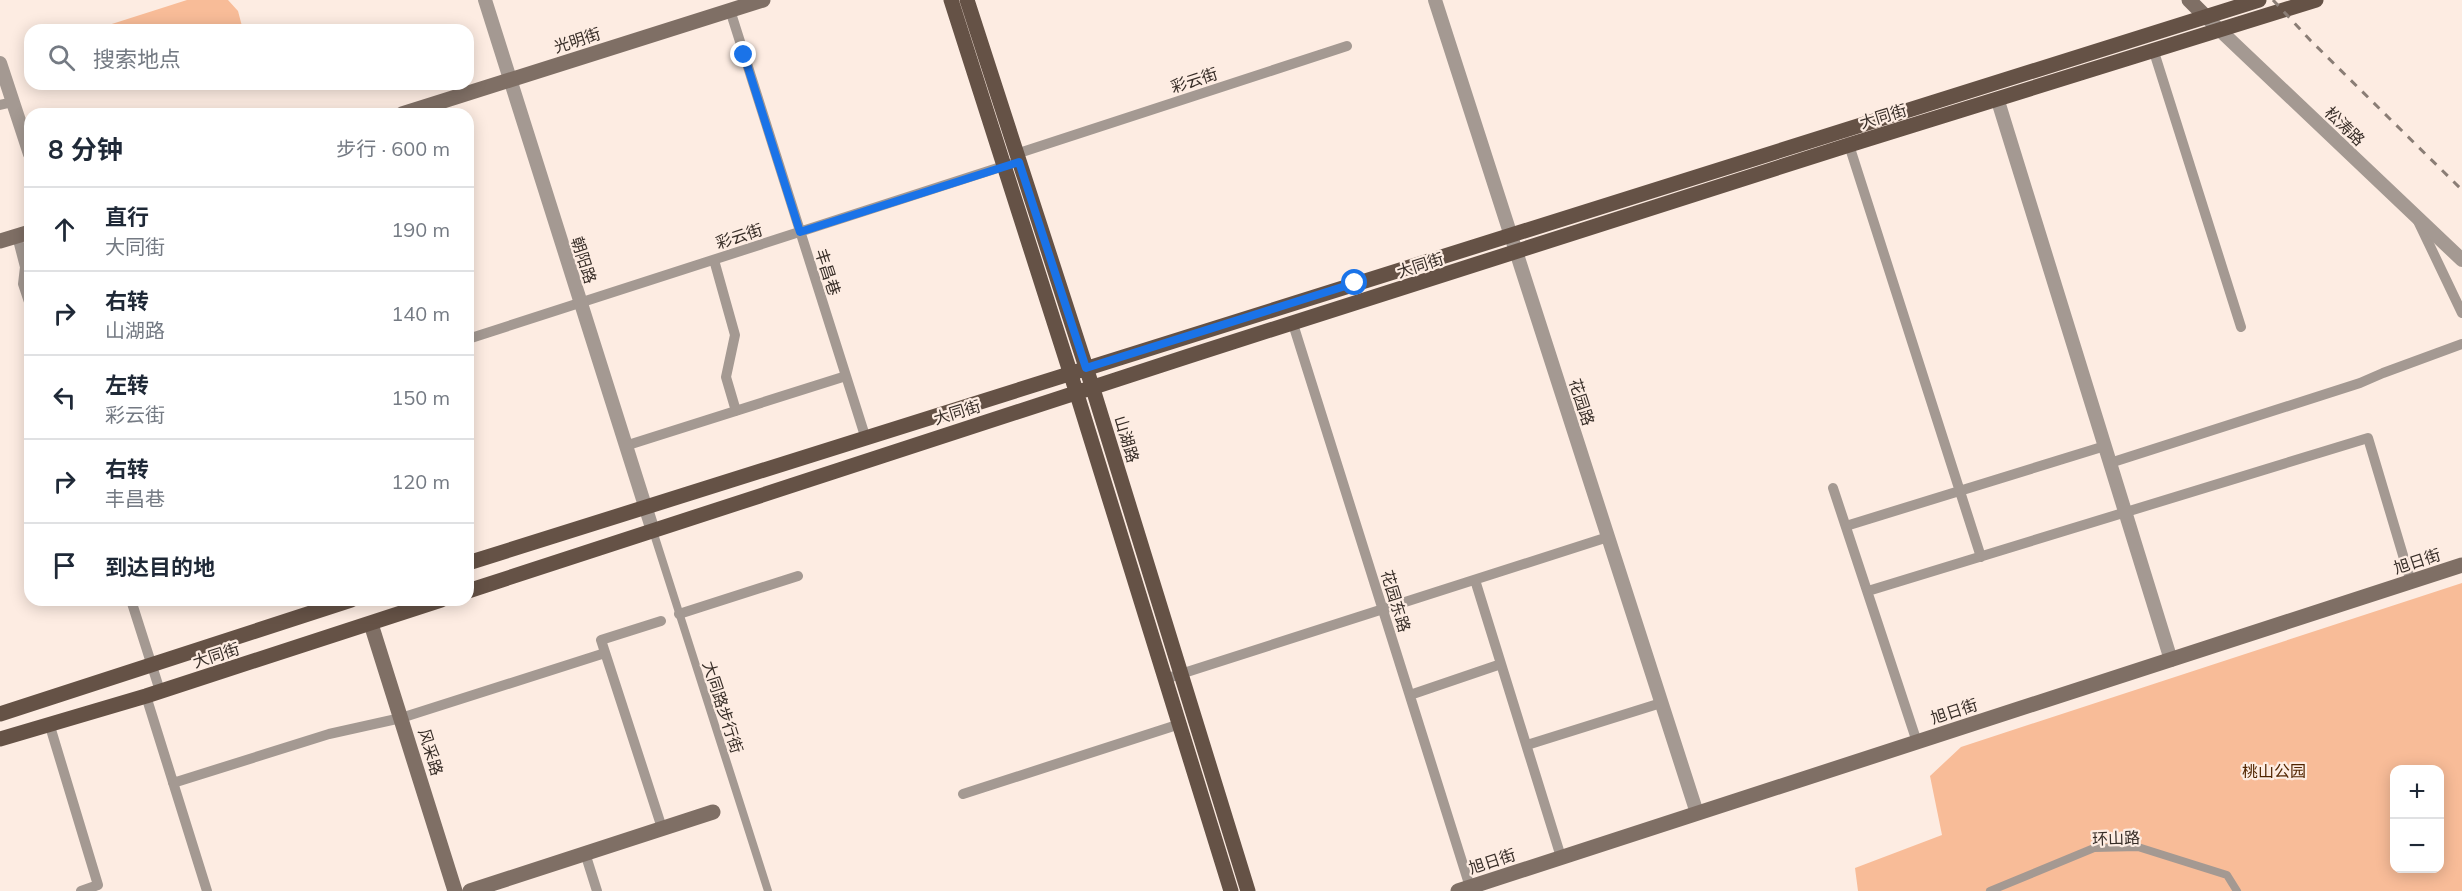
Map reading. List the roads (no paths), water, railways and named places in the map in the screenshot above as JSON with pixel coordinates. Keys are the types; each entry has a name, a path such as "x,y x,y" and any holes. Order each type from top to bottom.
{"main road":[{"name":"光明街","path":"421,108 763,0"},
{"name":"山湖路","path":"951,0 1013,161 1086,368 1248,891"},
{"name":"山湖路","path":"967,0 1071,375 1231,891"},
{"path":"2189,0 2206,17"},
{"name":"大同街","path":"474,561 2259,0"},
{"name":"大同街","path":"474,589 1189,356 1518,253 1849,145 2316,0"},
{"path":"0,241 23,234"},
{"name":"旭日街","path":"1462,890 2462,565"},
{"name":"大同街","path":"0,714 333,606"},
{"name":"大同街","path":"0,739 153,693 424,606"},
{"name":"风采路","path":"371,624 455,891"},
{"path":"470,891 713,812"}],"street":[{"name":"朝阳路","path":"485,0 653,531"},
{"name":"花园路","path":"1436,0 1697,813"},
{"name":"丰昌巷","path":"730,10 866,439"},
{"name":"松涛路","path":"2206,17 2462,260"},
{"name":"彩云街","path":"474,337 1013,161 1347,46"},
{"path":"2154,52 2241,327"},
{"path":"0,63 6,103 24,141"},
{"path":"1998,100 2170,660"},
{"path":"1849,145 1981,557"},
{"path":"2416,217 2462,313"},
{"path":"23,234 24,250"},
{"path":"714,260 735,335 726,377 736,411"},
{"name":"花园东路","path":"1293,324 1410,695 1462,890"},
{"path":"2110,464 2360,383 2462,344"},
{"path":"626,446 846,376"},
{"path":"1868,591 2368,438 2411,582"},
{"path":"1846,526 2105,446"},
{"path":"1833,488 1917,742"},
{"name":"大同路步行街","path":"653,531 768,891"},
{"path":"1165,679 1608,537"},
{"path":"680,614 798,576"},
{"path":"1475,580 1562,857"},
{"path":"133,606 151,665 153,693 173,783 207,891"},
{"path":"661,621 601,640 662,828"},
{"path":"173,783 328,734 401,718 605,653"},
{"path":"1410,695 1501,664"},
{"path":"1527,746 1661,703"},
{"path":"50,723 98,885 81,891"},
{"path":"963,794 1180,724"},
{"name":"环山路","path":"1990,891 2094,848 2138,847 2227,874 2237,891"},
{"path":"585,853 597,891"}],"railway":[{"path":"2273,0 2311,41 2462,190"}],"park label":[{"name":"桃山公园","path":"2274,771"}]}
